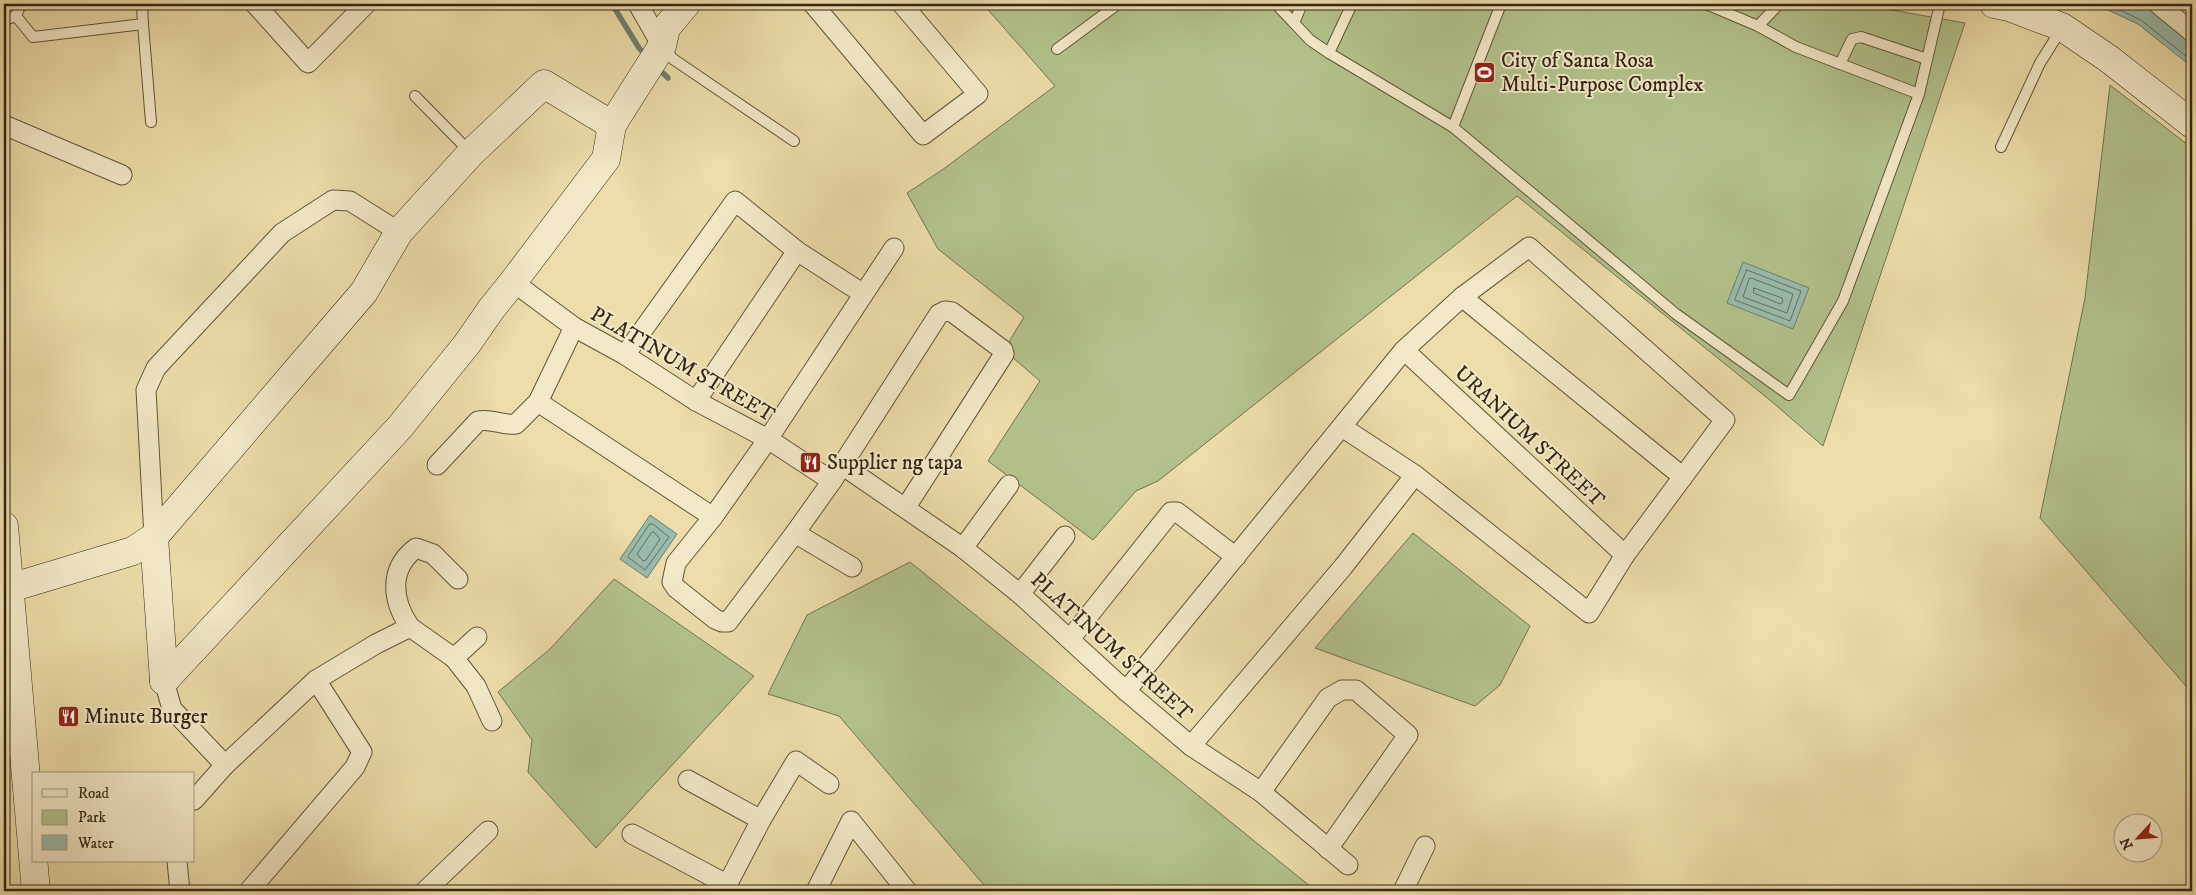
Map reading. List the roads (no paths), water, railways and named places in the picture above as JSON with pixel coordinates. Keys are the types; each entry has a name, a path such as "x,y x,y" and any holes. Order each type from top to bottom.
{"street":[{"path":"255,4 308,63 366,4"},
{"path":"638,4 660,50"},
{"path":"164,681 399,428 467,344 492,308 606,159 612,125 637,83 660,50 666,28 686,4"},
{"path":"813,4 923,135 978,94 902,4"},
{"path":"1994,4 2008,7 2062,27 2109,59 2192,124"},
{"path":"2158,4 2191,29"},
{"path":"7,590 133,551 154,537 364,292 399,232 471,153 544,84 612,125"},
{"path":"4,125 122,174"},
{"path":"225,765 172,709 164,681 146,390 156,368 282,233 333,200 350,201 399,232"},
{"path":"625,355 735,201 797,252 862,293"},
{"path":"1126,691 1404,350 1462,297 1528,247 1725,420 1625,555 1589,613 1415,475 1342,427"},
{"path":"894,248 862,293 768,439 714,517 676,563 672,582 676,588 722,622 728,622 832,482 939,314 944,311 952,312 1003,350 1004,354 906,507"},
{"path":"696,401 797,252"},
{"name":"PLATINUM STREET","path":"513,282 574,327 625,355 696,401 768,439 832,482"},
{"path":"1462,297 1683,476"},
{"path":"437,464 478,421 487,419 507,425 516,424 538,402 574,327"},
{"name":"URANIUM STREET","path":"1404,350 1625,555"},
{"path":"538,402 714,517"},
{"name":"PLATINUM STREET","path":"842,465 906,507 963,548 1020,594 1126,691 1191,746 1261,792 1348,865"},
{"path":"1191,746 1344,567 1415,475"},
{"path":"963,548 1009,486"},
{"path":"1070,639 1171,512 1177,512 1236,557"},
{"path":"4,526 7,590 32,849"},
{"path":"795,533 852,566"},
{"path":"1020,594 1065,536"},
{"path":"458,579 433,554 416,548 404,557 398,569 395,592 400,613 410,627 454,658 476,686 492,721"},
{"path":"195,799 225,765 316,680 376,644 410,627"},
{"path":"454,658 477,637"},
{"path":"249,891 355,767 362,752 316,680"},
{"path":"1261,792 1328,698 1342,690 1356,690 1408,734 1328,849"},
{"path":"632,834 726,888 761,820 796,761 829,784"},
{"path":"688,780 761,820"},
{"path":"816,891 851,821 907,891"},
{"path":"425,891 488,831"},
{"path":"1403,891 1425,846"},
{"path":"33,862 36,891"},
{"path":"177,862 180,891"}],"lane":[{"path":"4,20 16,16 21,4"},
{"path":"142,4 151,122"},
{"path":"1057,49 1118,4"},
{"path":"1276,4 1310,40 1329,54 1453,127 1676,314 1789,395 1843,301 1920,94 1940,4"},
{"path":"1294,23 1302,4"},
{"path":"1329,54 1352,4"},
{"path":"1453,127 1500,4"},
{"path":"1706,4 1758,26 1796,47 1920,94"},
{"path":"1758,26 1779,4"},
{"path":"16,16 33,38 143,24"},
{"path":"2001,147 2040,64 2062,27"},
{"path":"1840,64 1852,39 1861,37 1927,59"},
{"path":"660,50 794,141"},
{"path":"415,96 471,153"}],"water":[{"path":"2095,4 2156,4 2192,34 2192,67 2138,24"},
{"path":"1743,262 1809,288 1793,329 1727,303"},
{"path":"650,515 677,534 647,578 620,559"}],"waterway":[{"path":"612,4 639,48 647,57"},
{"path":"657,67 668,78"}],"place":[{"name":"City of Santa Rosa Multi-Purpose Complex","path":"1485,72"},
{"name":"Supplier ng tapa","path":"811,462"},
{"name":"Minute Burger","path":"68,716"}]}
